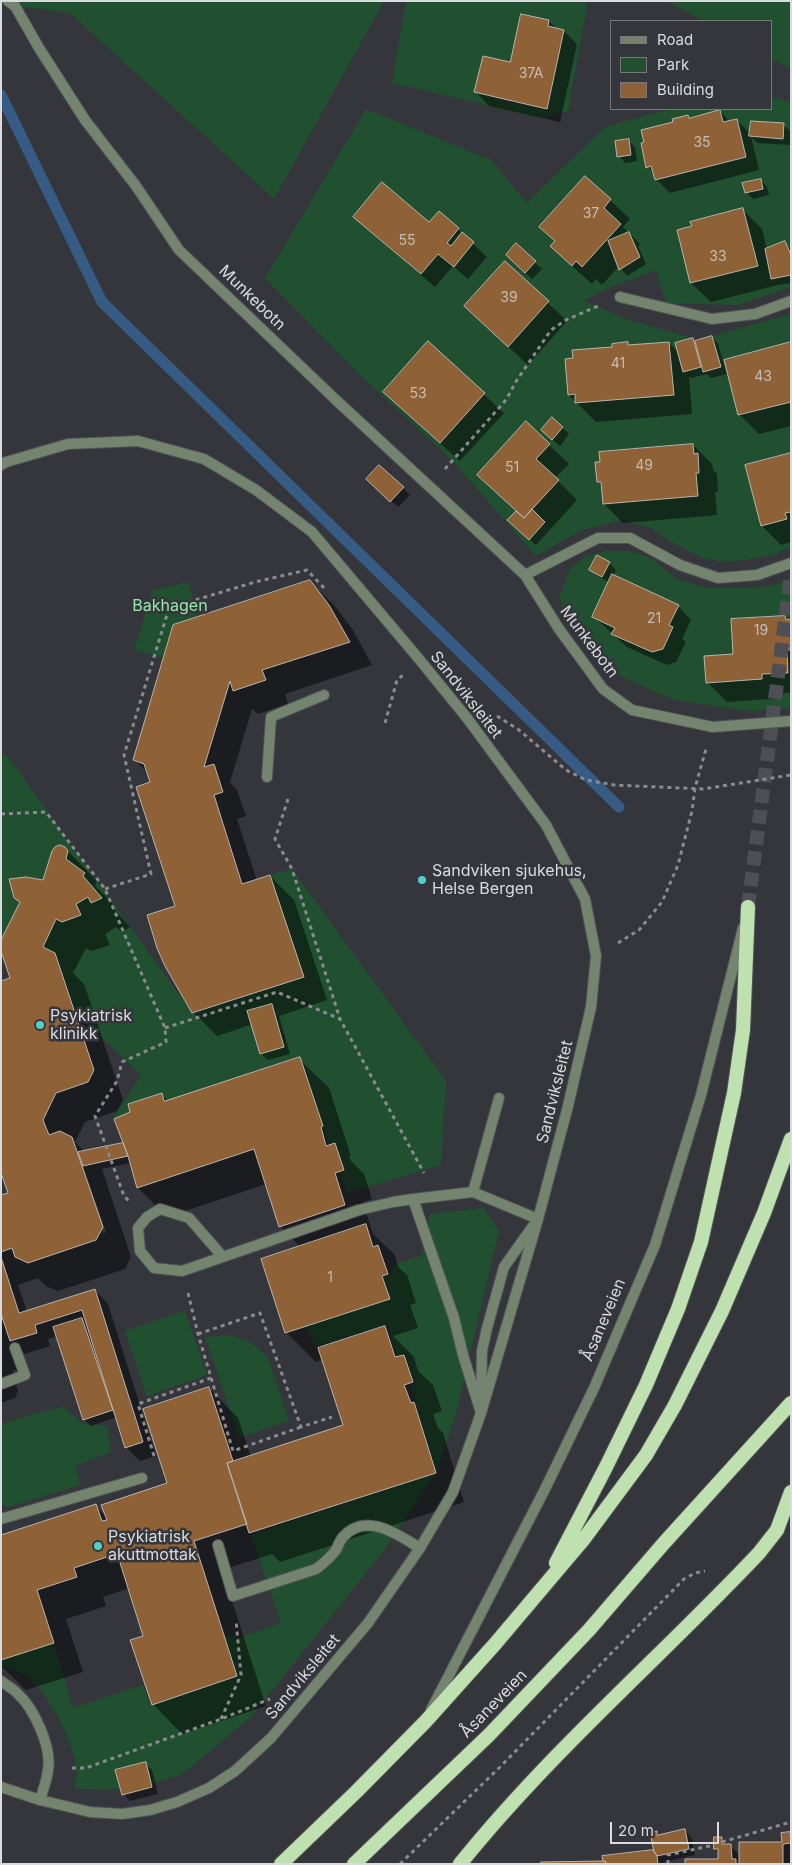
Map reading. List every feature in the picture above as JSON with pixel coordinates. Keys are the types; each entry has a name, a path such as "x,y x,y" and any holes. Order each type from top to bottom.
{"highway":[{"path":"544,1584 606,1467 646,1385 678,1308 701,1242 734,1094 743,1030 748,907"},
{"name":"Åsaneveien","path":"281,1864 426,1721 495,1644 583,1540 646,1455 675,1405 722,1311 764,1213 791,1139"},
{"name":"Åsaneveien","path":"354,1864 489,1735 589,1630 664,1543 791,1403"},
{"path":"460,1864 486,1831 549,1763 759,1553 777,1530 791,1492"}],"street":[{"name":"Munkebotn","path":"8,1 15,6 39,48 85,120 136,186 179,250 336,400 524,575 559,629 603,689 632,710 713,727 791,721"},
{"path":"620,297 712,319 755,314 791,302"},
{"name":"Sandviksleitet","path":"1,465 68,444 138,441 204,459 256,490 312,532 420,659 467,718 546,825 585,899 596,956 591,1006 567,1110 538,1219 480,1413 453,1492 420,1548 368,1623 271,1738 235,1771 208,1788 177,1802 150,1810 122,1814 90,1812 40,1800 1,1787"},
{"path":"524,575 598,538 630,538 680,565 718,578 757,575 791,563"},
{"path":"267,777 271,717 324,695"},
{"name":"Åsaneveien","path":"426,1721 545,1489 594,1388 655,1245 701,1095 748,907"},
{"path":"473,1192 499,1098"},
{"path":"223,1258 189,1218 160,1209 147,1217 138,1228 140,1251 154,1268 182,1271 223,1258 359,1210 413,1199 437,1198 473,1192 538,1219"},
{"path":"413,1199 454,1318 480,1413"},
{"name":"Sandviksleitet","path":"480,1413 482,1351 486,1328 504,1267 538,1219"},
{"path":"1,1384 24,1375 15,1348"},
{"path":"1,1519 142,1478"},
{"path":"218,1545 233,1596 316,1568 327,1561 342,1538 350,1530 360,1526 370,1525 385,1528 420,1548"},
{"path":"1,1681 18,1693 31,1710 47,1749 49,1769 40,1800"}],"path":[{"path":"445,470 506,400 517,380 551,330 566,320 620,297"},
{"path":"106,889 151,874 124,755 170,608 255,582 307,570 333,597"},
{"path":"385,723 398,680 420,659"},
{"path":"467,718 488,714 501,717 566,770 586,780 614,785 703,789 791,775"},
{"path":"596,956 639,930 662,902 678,865 692,811 695,788 713,727"},
{"path":"288,799 275,839 292,869 340,1019 437,1198"},
{"path":"1,814 46,812 106,889 165,1028 166,1042 122,1062 117,1081 95,1116 124,1196 147,1217"},
{"path":"165,1028 277,992 340,1019"},
{"path":"182,1271 198,1334 233,1451 332,1417"},
{"path":"198,1334 260,1313 301,1427"},
{"path":"142,1478 159,1472 138,1404 211,1378"},
{"path":"400,1864 500,1767 684,1579 695,1573 707,1571"},
{"path":"221,1720 241,1675 233,1596"},
{"path":"49,1769 86,1768 221,1720 276,1696"},
{"path":"722,1842 791,1822"},
{"path":"668,1864 668,1855 714,1844"}],"green space":[{"path":"1,1 384,1 274,199 70,13 1,4"},
{"path":"406,1 588,1 568,111 542,118 392,83"},
{"path":"667,1 791,1 791,69 772,59 772,20 702,20"},
{"path":"772,97 791,102 791,287 738,305 666,303 656,270 606,289 584,301 629,320 693,338 694,341 791,314 791,546 774,555 724,562 703,558 673,543 651,528 623,520 582,530 536,556 450,458 362,377 265,278 366,109 491,160 527,203 605,127 666,110 772,110"},
{"path":"607,551 629,551 649,557 677,579 706,588 753,588 775,585 791,577 791,708 752,711 674,700 625,678 595,659 562,610 560,595 570,569 586,556"},
{"name":"Bakhagen","path":"189,582 197,617 173,625 163,658 134,650 153,590"},
{"path":"6,754 193,1014 303,978 270,875 292,869 446,1081 441,1165 347,1193 298,1056 112,1120 141,1075 75,1012 55,953 42,948 56,920 61,922 81,916 66,877 68,855 65,848 59,846 54,848 43,879 29,877 9,879 13,899 20,902 1,939 1,756"},
{"path":"484,1208 499,1231 456,1413 436,1473 382,1553 251,1717 181,1775 140,1787 105,1790 74,1788 77,1775 72,1749 53,1709 46,1697 29,1678 1,1665 1,1660 54,1643 73,1708 143,1685 151,1706 237,1676 224,1634 238,1638 281,1623 251,1535 436,1472 411,1387 414,1383 406,1353 397,1356 387,1325 316,1346 306,1327 391,1299 384,1276 391,1274 394,1264 422,1256 430,1214"},
{"path":"185,1311 207,1375 147,1396 125,1331"},
{"path":"230,1335 250,1342 268,1357 289,1421 239,1438 205,1337"},
{"path":"63,1407 82,1423 107,1426 111,1452 76,1466 80,1485 8,1507 1,1504 1,1425 32,1414"}],"building":[{"path":"521,14 549,20 548,26 564,30 547,109 474,92 483,56 510,62"},
{"path":"720,110 723,122 737,119 746,157 655,180 651,166 646,168 641,143 644,142 641,130 673,122 672,119 688,115 689,118"},
{"path":"751,121 784,123 783,139 749,136"},
{"path":"629,139 631,155 617,157 615,141"},
{"path":"585,176 611,199 604,208 621,224 582,267 576,261 572,266 550,246 555,241 539,227"},
{"path":"761,179 763,189 745,193 742,183"},
{"path":"382,182 429,222 439,211 459,228 447,243 451,246 462,232 474,242 454,267 438,254 421,274 353,217"},
{"path":"743,208 758,266 690,283 677,230 692,226 690,222"},
{"path":"629,232 640,257 619,270 608,241"},
{"path":"785,241 791,255 791,275 771,279 765,249"},
{"path":"516,243 536,261 525,273 506,255"},
{"path":"505,261 549,301 508,347 464,306"},
{"path":"712,336 721,367 703,372 695,341"},
{"path":"693,338 701,367 683,372 675,343"},
{"path":"428,341 485,393 440,443 383,392"},
{"path":"628,342 628,345 669,342 674,395 575,403 575,394 568,395 565,359 573,358 572,350 612,347 612,344"},
{"path":"791,342 791,402 738,415 724,360"},
{"path":"552,417 563,427 552,440 541,430"},
{"path":"526,421 550,444 536,459 559,480 524,518 477,475"},
{"path":"693,444 694,454 698,453 699,473 696,473 698,496 603,504 601,482 597,482 595,462 600,462 599,452"},
{"path":"791,453 791,512 785,513 787,519 761,526 745,465"},
{"path":"379,465 404,487 390,502 366,479"},
{"path":"532,509 545,522 529,540 507,520 516,511 524,518"},
{"path":"597,555 610,562 602,577 589,570"},
{"path":"612,574 679,605 669,625 673,627 663,649 652,652 611,634 615,628 592,617"},
{"path":"310,580 329,605 350,642 262,670 266,680 233,691 230,681 204,767 214,764 223,792 214,795 242,884 270,875 304,977 192,1013 165,966 157,948 147,915 175,906 136,787 150,782 144,764 133,760 173,625"},
{"path":"785,616 786,620 791,619 791,650 787,650 788,673 762,674 762,679 706,683 704,656 733,654 731,619"},
{"name":"Psykiatrisk klinikk","path":"60,845 68,851 66,859 85,873 83,876 102,898 91,903 88,897 76,904 81,915 62,922 56,919 43,947 55,953 94,1070 88,1082 56,1093 43,1120 49,1135 60,1131 72,1137 103,1227 96,1240 28,1263 15,1257 12,1248 1,1252 1,1195 8,1193 1,1173 1,981 10,978 1,951 1,940 20,902 14,898 9,879 26,877 43,880 52,851"},
{"path":"272,1004 284,1047 260,1054 247,1011"},
{"path":"300,1057 323,1126 321,1127 326,1146 335,1143 344,1170 335,1173 345,1205 279,1227 254,1149 137,1188 128,1156 114,1119 130,1112 128,1104 162,1093 164,1101"},
{"path":"123,1143 128,1156 83,1166 78,1152"},
{"path":"366,1224 373,1247 378,1245 388,1274 382,1276 390,1299 285,1333 261,1259"},
{"path":"1,1257 19,1313 95,1289 143,1442 125,1448 82,1310 35,1325 37,1333 10,1341 1,1314"},
{"path":"82,1318 113,1410 83,1420 53,1327"},
{"path":"385,1326 395,1357 404,1355 413,1382 404,1385 411,1403 414,1402 436,1473 249,1533 227,1463 343,1425 318,1348"},
{"name":"Psykiatrisk akuttmottak","path":"209,1387 233,1461 227,1463 247,1524 194,1541 237,1676 152,1705 130,1640 143,1636 116,1550 112,1552 113,1555 74,1568 77,1577 37,1590 54,1643 1,1660 1,1535 96,1504 102,1521 107,1520 101,1505 167,1483 143,1409"},
{"path":"146,1762 152,1787 122,1795 115,1770"},
{"path":"685,1829 689,1849 657,1856 654,1852 650,1832 657,1831 657,1835"},
{"path":"790,1832 791,1843 783,1844 783,1864 739,1864 739,1842 782,1842 781,1833"},
{"path":"714,1837 722,1837 722,1844 731,1844 732,1859 736,1859 736,1864 685,1864 685,1859 718,1859 718,1849 714,1849"},
{"path":"653,1850 657,1856 658,1864 606,1864 602,1856"},
{"path":"603,1861 606,1864 541,1864 541,1862"}],"waterway":[{"path":"1,95 102,302 619,807"}],"tunnel":[{"path":"748,907 791,575"}],"place":[{"name":"Sandviken sjukehus, Helse Bergen","path":"422,880"},
{"name":"Psykiatrisk klinikk","path":"40,1025"},
{"name":"Psykiatrisk akuttmottak","path":"98,1546"}]}
